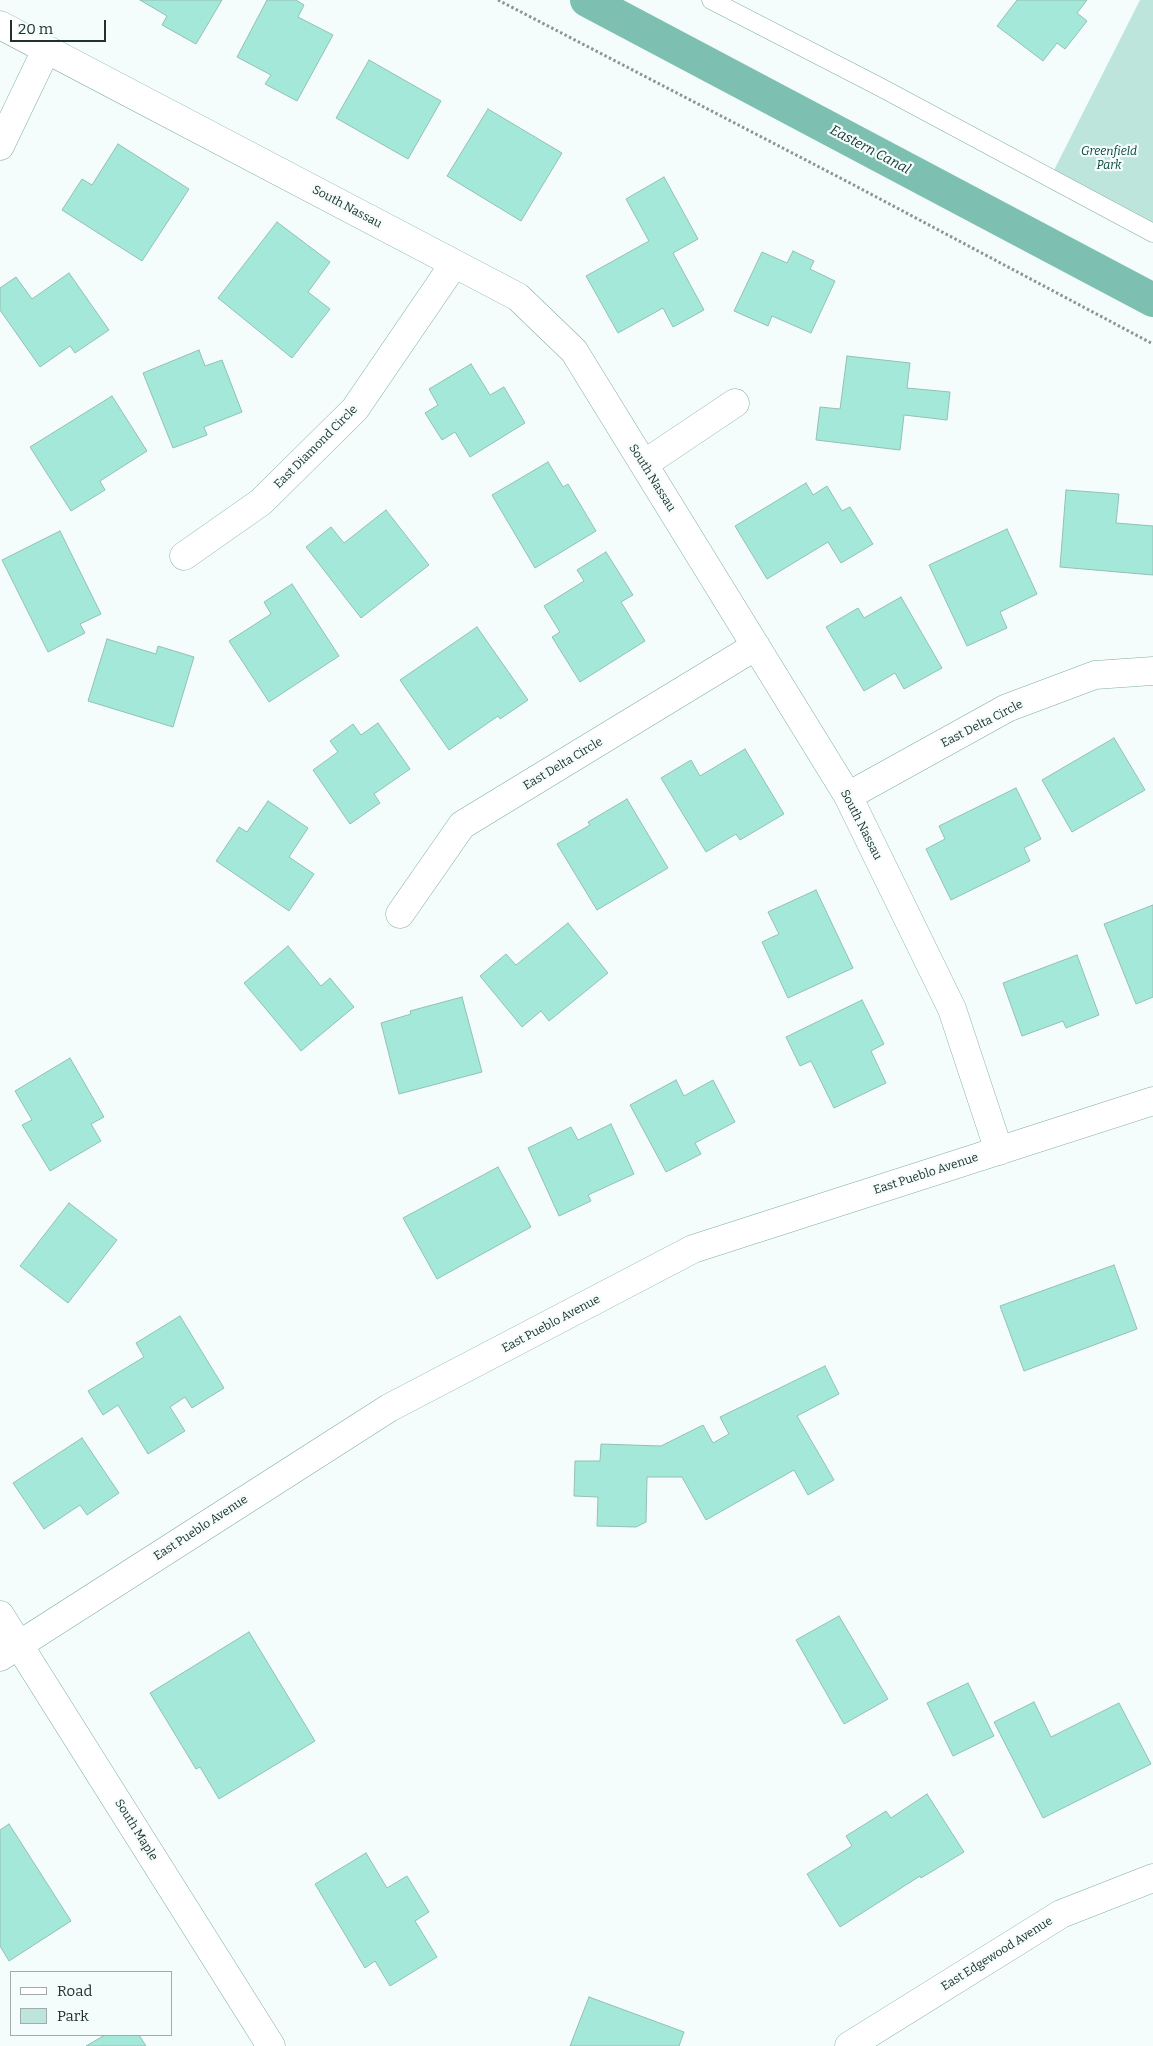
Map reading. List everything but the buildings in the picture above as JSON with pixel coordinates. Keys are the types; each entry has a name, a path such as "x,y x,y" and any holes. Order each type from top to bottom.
{"street":[{"name":"South Nassau","path":"0,25 518,297 574,351 848,796 952,1009 999,1151"},
{"path":"0,146 46,50"},
{"name":"East Diamond Circle","path":"184,556 261,502 355,409 454,264"},
{"path":"644,464 735,403"},
{"name":"East Delta Circle","path":"400,914 462,825 756,646"},
{"name":"East Delta Circle","path":"848,796 1007,708 1095,675 1153,671"},
{"name":"East Pueblo Avenue","path":"9,1651 389,1408 693,1249 1153,1101"},
{"name":"South Maple","path":"0,1615 9,1651 271,2046"},
{"name":"East Edgewood Avenue","path":"849,2046 1061,1914 1153,1878"}],"lane":[{"path":"712,0 880,87 1153,233"}],"path":[{"path":"498,0 1153,344"}],"green space":[{"name":"Greenfield Park","path":"1140,0 1153,0 1153,234 1050,178"}],"waterway":[{"name":"Eastern Canal","path":"587,0 1153,300"}]}
